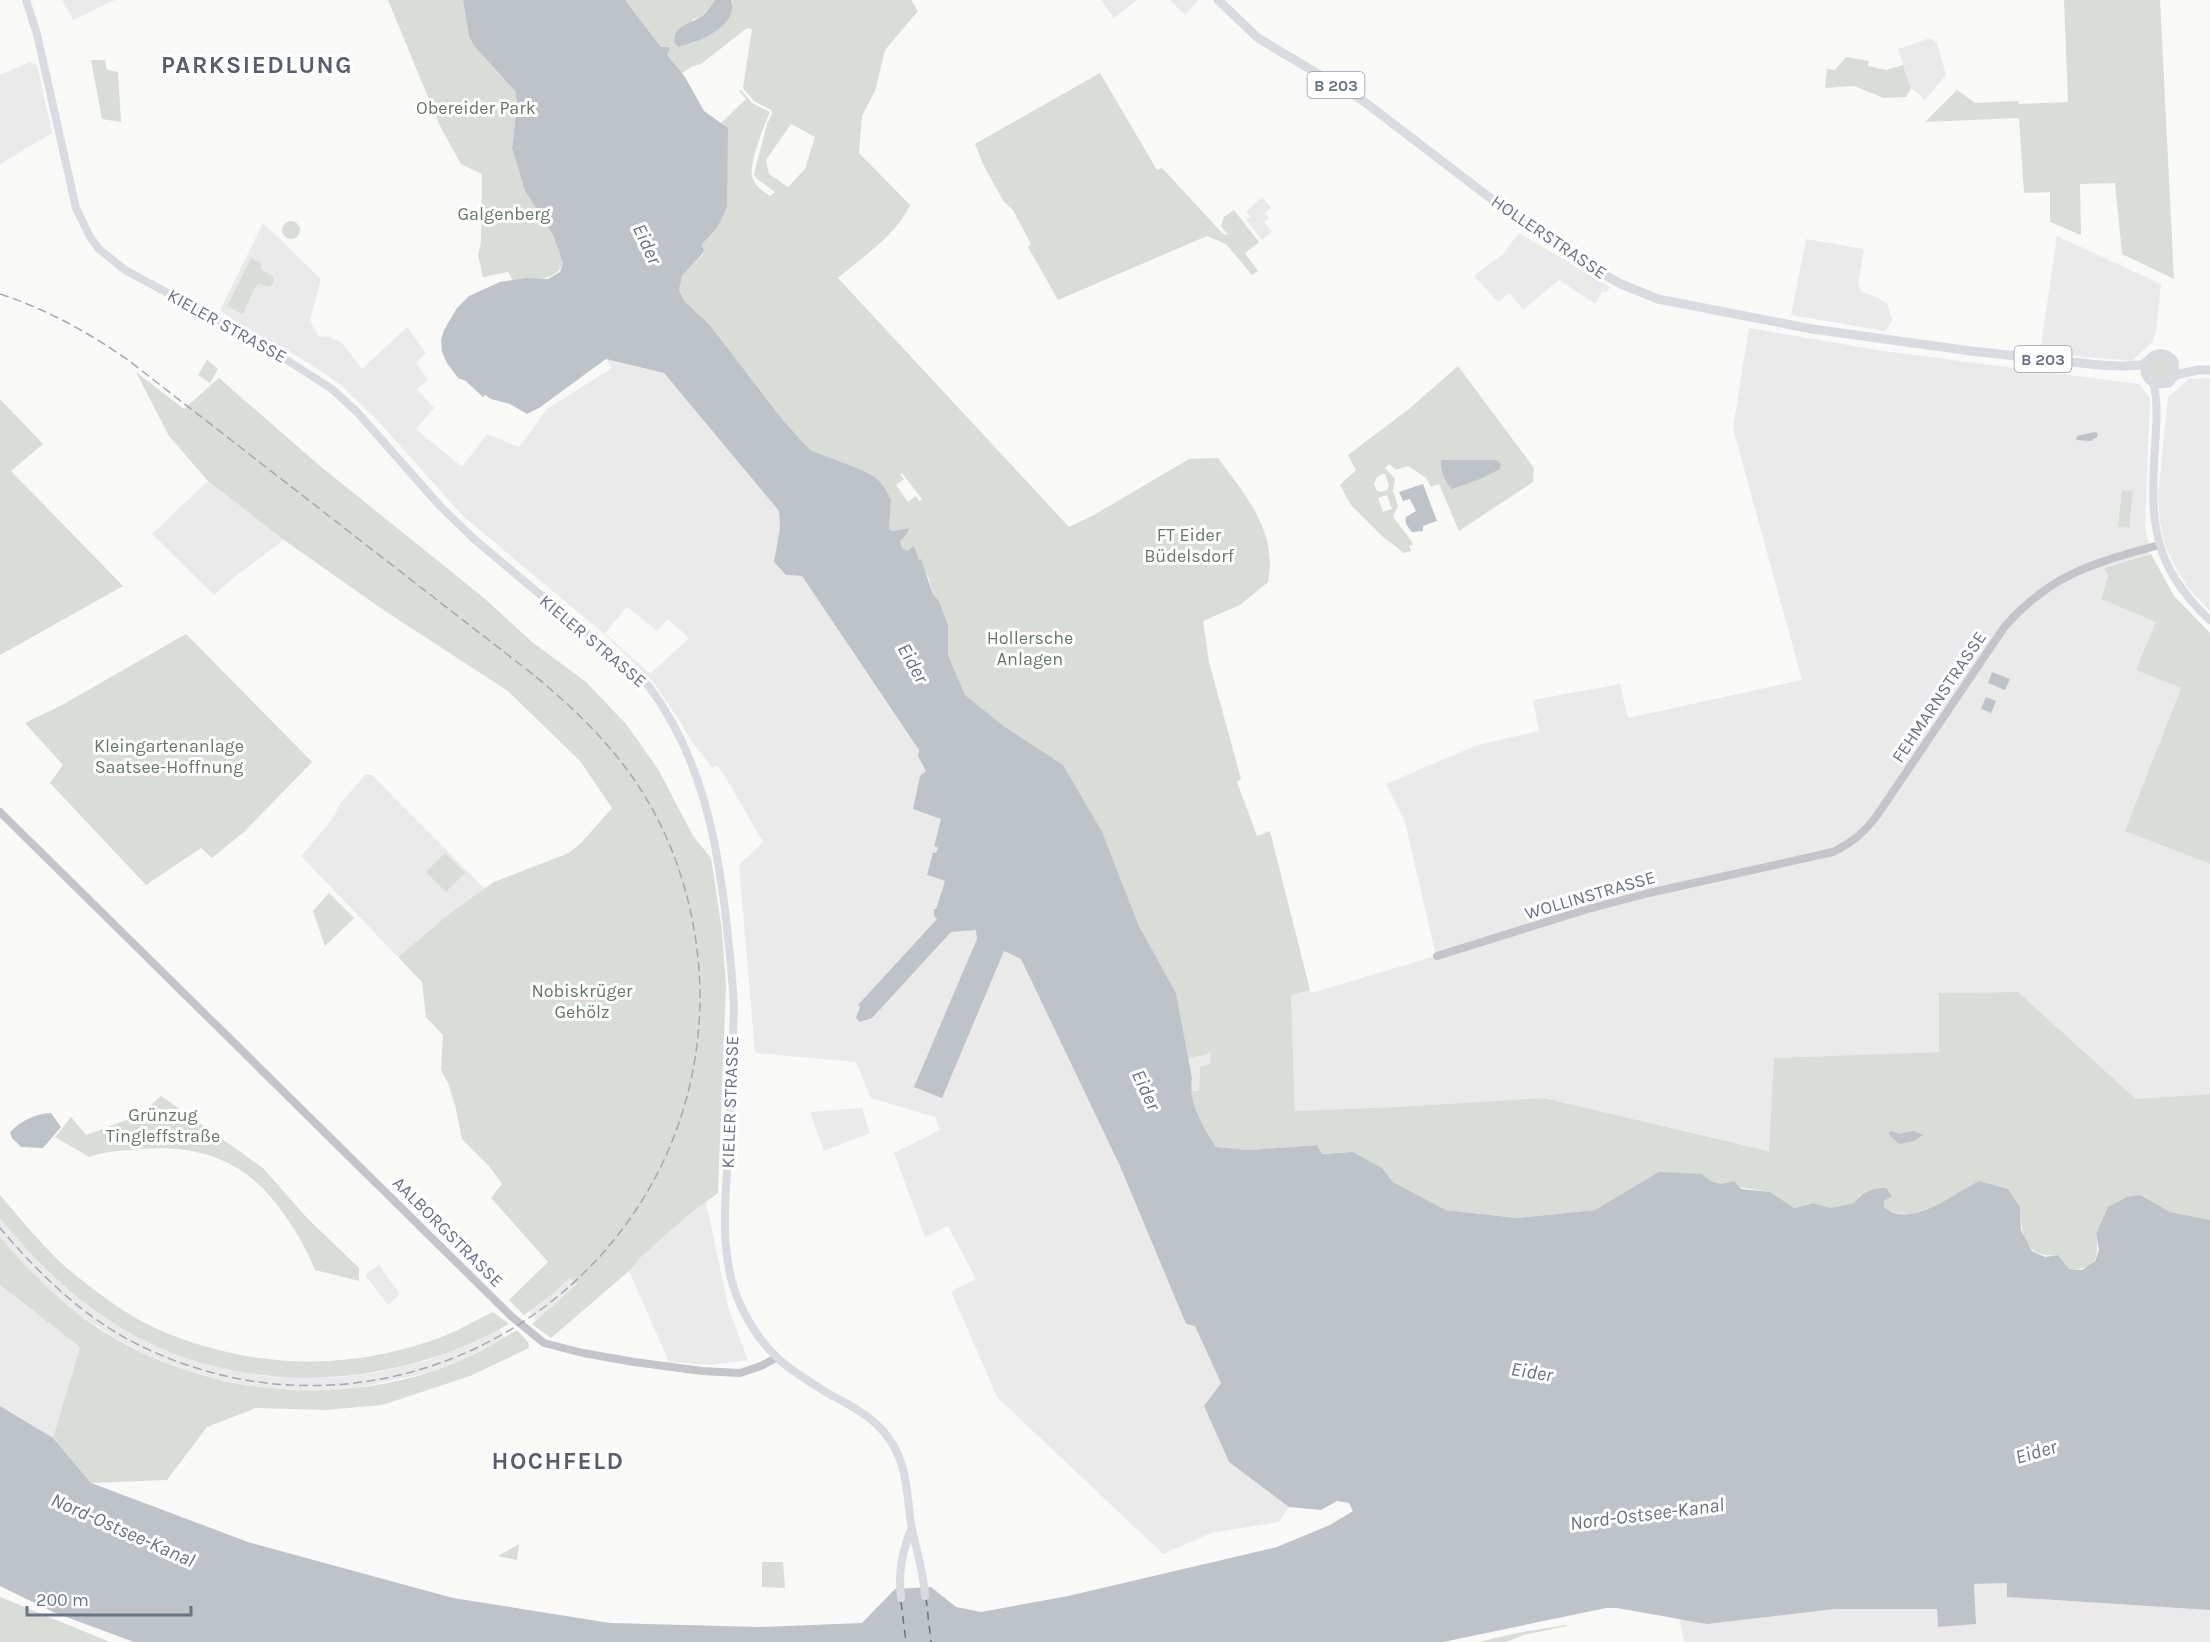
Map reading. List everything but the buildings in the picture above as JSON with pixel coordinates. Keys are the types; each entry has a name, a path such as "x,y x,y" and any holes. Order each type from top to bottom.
{"main road":[{"name":"KIELER STRASSE","path":"26,0 37,34 76,208 90,237 99,249 125,270 257,341 332,389 358,413 440,506 474,539 647,684 666,708 702,790 714,836 722,884 734,1000 725,1239 730,1276 746,1315 764,1344 776,1358 790,1370 860,1412 883,1431 898,1453 906,1474 912,1527 926,1596"},
{"name":"HOLLERSTRASSE","path":"1218,0 1258,38 1362,100 1520,220 1590,267 1621,284 1658,299 1812,329 1971,351 2114,366 2137,365 2146,362 2153,355 2162,353 2170,357 2175,364 2198,370"},
{"path":"2146,362 2145,374 2153,383 2157,411 2152,500 2159,545 2181,589 2210,620"},
{"path":"2157,411 2166,384 2175,375 2175,364"},
{"name":"HOLLERSTRASSE","path":"2114,366 2145,374"},
{"name":"HOLLERSTRASSE","path":"2175,375 2210,370"},
{"path":"2153,383 2166,384"},
{"name":"KIELER STRASSE","path":"901,1598 900,1567 904,1546 912,1527"}],"street":[{"name":"FEHMARNSTRASSE","path":"1753,870 1833,852 1863,833 2005,626 2024,605 2047,587 2072,573 2159,545"},
{"name":"AALBORGSTRASSE","path":"0,812 511,1316 544,1343 590,1354 716,1372 740,1373 776,1358"},
{"name":"WOLLINSTRASSE","path":"1437,956 1587,909 1753,870"}],"shaded area":[{"path":"62,0 115,0 73,20"},
{"path":"1101,0 1137,0 1114,18"},
{"path":"1170,0 1199,0 1185,15"},
{"path":"1930,38 1937,43 1946,75 1925,100 1911,88 1898,49"},
{"path":"29,62 37,65 52,133 0,164 0,75"},
{"path":"1262,197 1271,208 1265,213 1269,218 1264,222 1272,232 1262,240 1246,220 1250,217 1246,212"},
{"path":"263,223 321,279 310,320 319,337 327,336 342,343 362,369 407,327 426,353 416,363 428,379 417,389 434,408 416,429 462,467 487,434 519,447 547,409 612,368 606,359 664,373 779,511 780,527 774,562 786,575 802,576 919,750 918,756 926,771 941,819 934,845 938,847 937,853 933,852 927,875 945,881 936,910 976,930 1004,951 1021,959 1120,1166 1186,1324 1195,1325 1221,1383 1204,1406 1229,1462 1289,1507 1279,1522 1211,1533 1163,1554 997,1397 951,1291 976,1279 948,1226 925,1237 894,1153 940,1130 935,1117 871,1098 856,1062 755,1053 739,865 763,842 717,765 712,768 654,683 604,634 463,516 376,419 341,385 309,363 236,322 220,310","holes":["627,607 657,631 668,619 689,638 650,674 605,633"]},
{"path":"1519,233 1610,287 1607,292 1603,291 1595,304 1559,280 1523,310 1510,293 1498,302 1474,276 1503,254"},
{"path":"2057,236 2161,284 2156,331 2152,342 2132,361 2040,353"},
{"path":"1806,239 1864,249 1858,284 1862,292 1879,298 1887,304 1892,320 1885,331 1791,315"},
{"path":"1749,328 1883,351 2139,384 2150,398 2145,527 2151,554 2104,568 2108,576 2101,599 2156,622 2181,688 2125,831 2210,864 2210,1094 2136,1099 2018,992 1939,994 1940,1052 1774,1058 1770,1151 1544,1098 1295,1111 1291,995 1310,990 1311,993 1436,956 1405,822 1386,784 1477,745 1539,731 1533,700 1620,684 1628,718 1802,680 1733,428"},
{"path":"2210,378 2210,611 2189,589 2165,545 2158,495 2168,397 2189,379"},
{"path":"208,481 284,540 214,595 152,534"},
{"path":"365,775 372,775 485,889 449,914 398,957 301,856 331,821 340,804"},
{"path":"1211,1050 1210,1063 1200,1066 1199,1092 1192,1091 1188,1058 1206,1055"},
{"path":"862,1108 870,1133 824,1151 810,1112"},
{"path":"706,1202 729,1310 748,1360 711,1365 669,1362 629,1271 642,1256"},
{"path":"0,1219 64,1286 106,1318 143,1339 214,1366 264,1376 331,1378 375,1373 426,1361 475,1342 500,1329 505,1338 462,1360 431,1372 352,1389 322,1391 263,1388 212,1378 178,1368 143,1353 75,1312 38,1279 0,1237"},
{"path":"379,1265 400,1294 388,1305 365,1275"},
{"path":"588,1274 536,1320 529,1311 569,1278"},
{"path":"0,1285 80,1347 53,1438 0,1406"},
{"path":"2007,1583 2007,1597 2210,1610 2210,1642 1684,1642 1679,1618 1707,1624 1835,1609 1937,1609 1938,1627 1976,1624 1974,1584"}],"green space":[{"name":"Obereider Park","path":"388,0 463,0 469,37 475,47 515,91 517,104 512,148 525,191 553,235 563,263 559,270 549,277 513,281 508,272 483,277 478,255 481,241 482,174 461,164 440,126"},
{"name":"Hollersche Anlagen","path":"625,0 715,0 703,14 693,19 679,47 696,42 733,3 731,0 911,0 918,11 885,50 875,91 862,116 859,153 910,205 887,237 838,278 1069,527 1189,459 1218,458 1249,501 1264,531 1268,547 1270,564 1268,582 1240,605 1203,621 1209,662 1241,779 1237,782 1257,836 1270,831 1310,990 1291,995 1295,1111 1544,1098 1769,1151 1774,1058 1939,1052 1939,993 2018,992 2136,1099 2210,1094 2210,1220 2170,1212 2142,1195 2096,1234 2097,1250 2094,1261 2085,1267 2069,1269 2058,1255 2038,1253 2032,1249 2024,1235 2020,1207 1979,1181 1932,1207 1906,1214 1894,1212 1883,1206 1884,1201 1860,1195 1855,1203 1831,1208 1813,1203 1793,1208 1770,1192 1712,1183 1701,1174 1611,1202 1595,1210 1517,1218 1446,1210 1393,1182 1382,1168 1353,1152 1321,1154 1317,1145 1248,1150 1216,1147 1197,1114 1191,1087 1192,1078 1192,1091 1199,1091 1200,1066 1210,1063 1211,1051 1206,1055 1188,1058 1176,993 1138,924 1005,727 965,695 948,655 948,625 939,601 933,594 929,578 919,560 902,548 900,541 907,534 908,528 892,531 889,529 891,499 885,488 862,470 810,450 782,419 709,324 685,302 679,290 682,276 704,253 702,244 717,228 728,128 721,123 746,99 739,91 741,90 752,103 770,112 758,144 752,175 756,185 770,196 775,192 754,174 767,124 772,114 771,110 754,101 743,88 752,29 747,28 701,64 681,74 667,55 669,47 661,47","holes":["791,124 815,137 805,169 788,187 769,174 766,160","902,473 922,499 919,501 916,496 908,502 896,485 904,479 900,475"]},
{"path":"2064,0 2160,0 2174,279 2122,254 2115,183 2080,184 2081,235 2050,222 2050,192 2024,193 2019,118 1925,122 1957,90 1975,103 2068,102"},
{"path":"1846,57 1869,61 1868,66 1886,70 1903,65 1911,88 1906,97 1884,98 1854,86 1825,88 1827,69 1835,70"},
{"path":"91,60 105,60 107,70 118,72 121,122 102,119"},
{"path":"1100,73 1157,170 1162,168 1223,234 1228,235 1221,226 1224,217 1234,210 1259,242 1245,253 1258,271 1252,275 1226,244 1207,236 1058,300 1028,247 1031,244 1013,210 1004,202 975,144"},
{"path":"291,221 297,224 300,230 297,236 291,239 285,236 282,230 285,224"},
{"path":"251,258 262,264 260,269 273,276 273,285 269,287 260,284 255,287 243,314 227,306"},
{"path":"2161,357 2172,363 2172,375 2162,382 2151,378 2150,370 2150,364"},
{"path":"207,360 218,369 210,383 198,375"},
{"path":"1458,366 1534,468 1533,482 1459,531 1439,484 1431,487 1426,478 1408,466 1396,470 1389,464 1385,468 1395,479 1393,491 1398,506 1393,517 1413,545 1409,546 1411,551 1404,553 1382,536 1351,505 1340,485 1356,470 1348,455 1409,409","holes":["1385,474 1389,485 1388,489 1382,492 1377,491 1374,484 1377,477","1387,495 1392,509 1383,512 1378,498"]},
{"name":"Nobiskrüger Gehölz","path":"136,372 184,409 219,378 320,466 484,598 532,642 586,682 626,724 658,769 693,836 711,858 722,931 726,986 718,1193 686,1217 642,1256 629,1271 551,1338 532,1324 577,1284 569,1278 524,1315 509,1300 548,1262 491,1198 502,1184 489,1166 462,1139 456,1109 448,1083 441,1070 443,1035 426,1017 422,982 398,957 449,914 494,882 569,853 612,808 580,761 508,691 385,611 284,540 208,481 169,436"},
{"path":"0,399 43,444 11,471 123,586 0,655"},
{"path":"2122,490 2133,491 2129,528 2118,527"},
{"path":"2151,554 2174,596 2210,633 2210,864 2125,831 2181,688 2136,670 2156,622 2101,599 2108,576 2104,568"},
{"name":"Kleingartenanlage Saatsee-Hoffnung","path":"186,634 312,762 245,831 212,858 201,848 146,885 50,783 63,765 25,723 62,705"},
{"path":"445,853 465,873 446,892 426,872"},
{"path":"329,893 354,918 325,946 313,911"},
{"name":"Grünzug Tingleffstraße","path":"161,1096 263,1168 307,1218 359,1268 359,1281 315,1270 298,1236 272,1198 257,1182 223,1160 184,1150 162,1148 114,1152 89,1157 55,1137 71,1117 86,1135 140,1115"},
{"path":"0,1195 58,1259 115,1305 155,1328 229,1353 267,1359 343,1360 419,1345 456,1331 493,1312 509,1324 462,1347 411,1364 359,1374 306,1378 254,1374 202,1363 152,1344 106,1318 63,1285 0,1219"},
{"path":"0,1237 44,1284 92,1324 130,1347 171,1365 213,1378 256,1387 300,1390 345,1389 388,1383 431,1372 475,1354 517,1330 528,1342 529,1348 470,1376 382,1405 326,1410 256,1408 207,1427 167,1480 91,1483 53,1438 80,1347 0,1285"},
{"path":"519,1544 517,1560 498,1556"},
{"path":"762,1562 783,1562 785,1588 762,1587"},
{"path":"0,1597 110,1642 0,1642"},
{"path":"1566,1625 1523,1635 1507,1642 1479,1642 1517,1633"}],"water":[{"path":"463,0 625,0 661,47 669,47 667,55 685,77 704,111 728,128 727,207 717,228 702,244 704,252 682,276 679,290 685,302 709,324 782,419 810,450 862,470 876,478 885,488 891,499 889,529 892,531 909,528 900,541 902,548 907,551 914,546 933,594 939,601 948,625 948,655 965,695 1005,727 1063,765 1102,832 1138,924 1176,993 1192,1078 1194,1105 1216,1147 1248,1150 1317,1145 1322,1154 1353,1152 1382,1168 1393,1182 1446,1210 1517,1218 1595,1210 1659,1172 1702,1174 1720,1184 1734,1181 1741,1189 1770,1192 1794,1208 1813,1203 1831,1208 1854,1203 1868,1191 1886,1188 1892,1196 1884,1201 1884,1207 1895,1213 1906,1214 1932,1207 1979,1181 2008,1189 2020,1207 2021,1230 2032,1251 2045,1257 2058,1255 2069,1269 2082,1270 2095,1261 2099,1250 2096,1234 2108,1207 2127,1197 2141,1195 2170,1212 2210,1220 2210,1610 2007,1597 2007,1583 1974,1584 1976,1624 1938,1627 1937,1609 1835,1609 1707,1624 1606,1608 1443,1642 134,1642 53,1612 0,1586 0,1406 53,1438 91,1483 248,1542 453,1598 610,1623 759,1627 862,1623 895,1589 931,1587 956,1607 981,1612 1068,1596 1277,1547 1330,1525 1353,1511 1349,1503 1337,1501 1321,1510 1289,1507 1229,1462 1204,1406 1221,1383 1195,1326 1186,1324 1120,1166 1021,959 1004,951 942,1098 914,1087 977,939 976,930 951,932 872,1018 860,1022 856,1018 860,1007 858,1005 937,919 934,916 934,909 936,909 945,881 927,875 933,852 936,853 938,848 934,846 941,819 913,809 920,776 926,771 918,756 919,750 802,576 786,575 774,562 780,527 779,511 664,373 606,359 539,408 527,414 510,404 485,395 483,397 466,381 458,378 447,363 442,352 441,340 444,330 457,308 469,296 500,282 527,278 548,279 560,272 563,263 553,235 525,191 512,148 517,104 515,91 475,47 469,37"},
{"path":"715,0 731,0 732,9 724,25 696,41 679,47 675,44 676,33 679,29 705,14"},
{"path":"2098,433 2097,437 2091,441 2076,440 2077,436"},
{"path":"1496,460 1501,464 1500,469 1452,489 1442,472 1441,461"},
{"path":"1423,484 1437,521 1423,526 1423,531 1412,532 1407,525 1406,517 1416,511 1410,499 1403,501 1399,492"},
{"path":"1992,672 2010,679 2005,690 1988,683"},
{"path":"1986,697 1996,701 1991,713 1981,709"},
{"path":"51,1113 61,1127 43,1148 21,1147 12,1138 10,1132 19,1124 34,1116"},
{"path":"1913,1131 1923,1135 1914,1141 1899,1144 1890,1136 1889,1132 1899,1134"}],"ferry route":[{"path":"926,1598 931,1642"},
{"path":"901,1602 906,1642"}],"railway":[{"path":"0,294 66,322 128,360 562,699 611,750 633,778 662,828 683,881 690,909 699,965 700,994 687,1096 650,1187 593,1264 520,1324 434,1365 341,1384 243,1380 145,1348 104,1325 66,1296 0,1228"}],"district":[{"name":"PARKSIEDLUNG","path":"257,65"},
{"name":"HOCHFELD","path":"558,1461"}],"park label":[{"name":"Galgenberg","path":"504,214"},
{"name":"FT Eider Büdelsdorf","path":"1189,545"}],"water label":[{"name":"Eider","path":"647,244"},
{"name":"Eider","path":"913,663"},
{"name":"Eider","path":"1146,1090"},
{"name":"Eider","path":"1532,1372"},
{"name":"Eider","path":"2036,1452"},
{"name":"Nord-Ostsee-Kanal","path":"1647,1514"},
{"name":"Nord-Ostsee-Kanal","path":"123,1530"}]}
